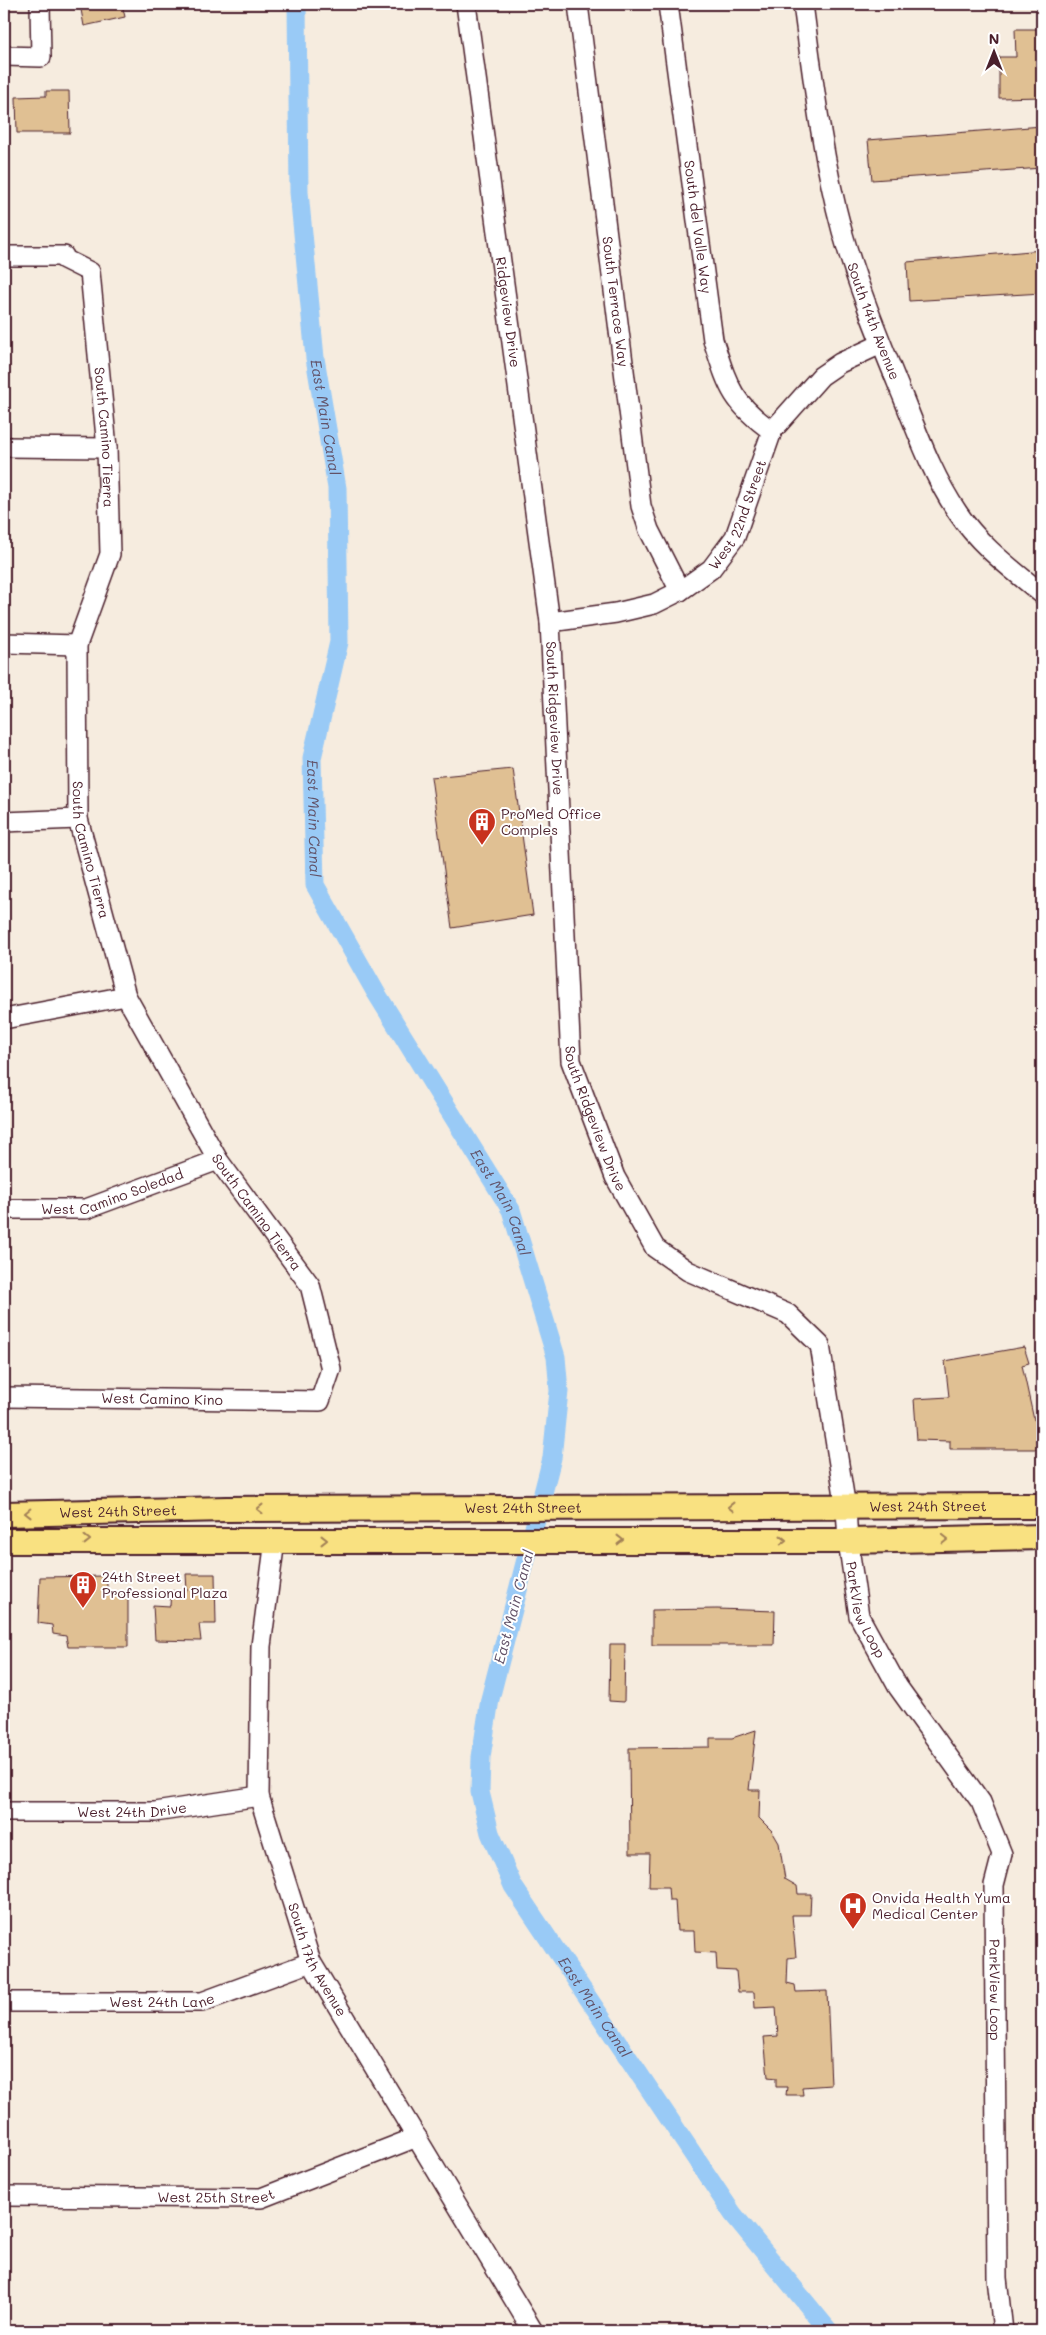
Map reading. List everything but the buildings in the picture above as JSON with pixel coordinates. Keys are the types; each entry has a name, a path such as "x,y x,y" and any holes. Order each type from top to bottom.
{"main road":[{"name":"West 24th Street","path":"4,1514 227,1509 1042,1506"},
{"path":"276,1540 283,1526 295,1522 383,1520 411,1509"},
{"name":"West 24th Street","path":"4,1541 848,1541 1042,1537"}],"street":[{"path":"4,56 40,57 40,4"},
{"name":"Ridgeview Drive","path":"466,4 550,622"},
{"name":"South Terrace Way","path":"578,4 641,506 649,530 680,591"},
{"name":"South del Valle Way","path":"668,4 713,340 725,377 734,396 750,415 772,431"},
{"name":"South 14th Avenue","path":"803,4 829,177 856,276 881,344 925,452 945,493 958,514 975,536 994,555 1042,594"},
{"name":"South Camino Tierra","path":"4,256 64,256 64,259 90,272 107,448 110,554 77,645 78,819 126,996 218,1160 310,1285 331,1369 320,1401"},
{"name":"West 22nd Street","path":"550,622 616,613 654,604 680,591 711,568 735,537 772,431 821,376 840,363 881,344"},
{"path":"4,447 107,448"},
{"name":"South Ridgeview Drive","path":"550,622 571,1062 615,1177 655,1248 688,1271 788,1314 820,1345 846,1508 848,1541"},
{"path":"4,643 77,645"},
{"path":"4,822 78,819"},
{"path":"4,1019 126,996"},
{"name":"West Camino Soledad","path":"4,1209 86,1209 218,1160"},
{"name":"West Camino Kino","path":"4,1397 320,1401"},
{"name":"South 17th Avenue","path":"276,1540 261,1646 259,1796 311,1962 533,2331"},
{"name":"ParkView Loop","path":"848,1541 859,1616 898,1687 981,1802 1002,1854 994,1886 994,1894 997,2278 1003,2331"},
{"name":"West 24th Drive","path":"4,1812 155,1812 259,1796"},
{"name":"West 24th Lane","path":"4,2002 202,2002 311,1962"},
{"name":"West 25th Street","path":"4,2196 261,2198 417,2138"}],"waterway":[{"name":"East Main Canal","path":"297,4 299,192 315,358 337,488 339,642 312,758 315,885 375,991 511,1210 556,1357 559,1391 552,1458 490,1699 481,1757 480,1792 490,1833 513,1886 733,2214 829,2331"}],"place":[{"name":"ProMed Office Comples","path":"482,846"},
{"name":"24th Street Professional Plaza","path":"83,1609"},
{"name":"Onvida Health Yuma Medical Center","path":"853,1930"}]}
